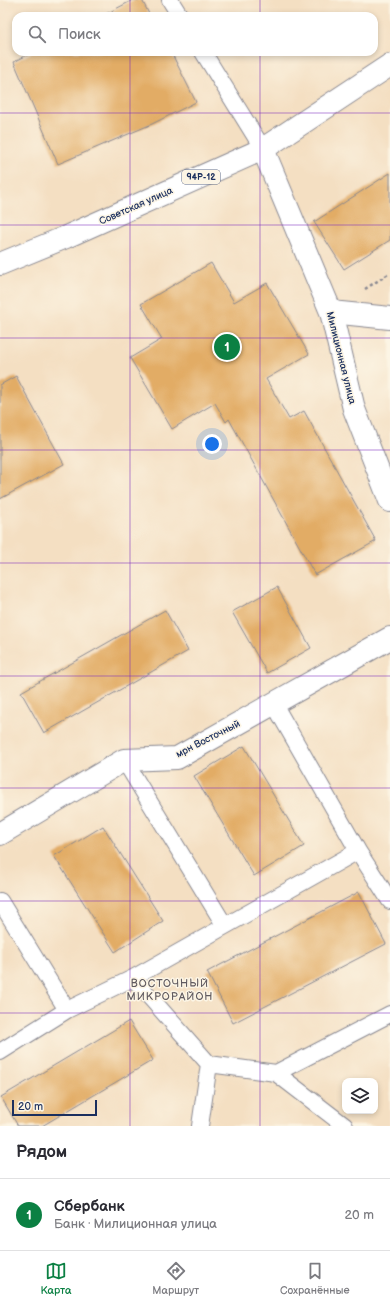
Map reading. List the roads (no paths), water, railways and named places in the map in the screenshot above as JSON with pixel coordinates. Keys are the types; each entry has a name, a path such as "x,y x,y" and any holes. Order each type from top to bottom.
{"street":[{"name":"Советская улица","path":"0,264 66,237 263,149 390,65"},
{"name":"Милиционная улица","path":"263,149 331,312 354,409 390,502"},
{"path":"331,312 390,318"},
{"name":"мрн Восточный","path":"0,834 124,760 177,758 390,638"}],"lane":[{"path":"170,0 178,12"},
{"path":"205,56 263,149"},
{"path":"274,704 358,851 390,901"},
{"path":"124,760 225,926"},
{"path":"0,1052 67,1010 133,978 358,851"},
{"path":"0,901 67,1010"},
{"path":"133,978 209,1064 276,1073 345,1126"},
{"path":"276,1073 390,1014"},
{"path":"200,1126 209,1064"}],"place":[{"name":"Сбербанк","path":"227,347"}],"district":[{"name":"ВОСТОЧНЫЙ МИКРОРАЙОН","path":"170,989"}]}
